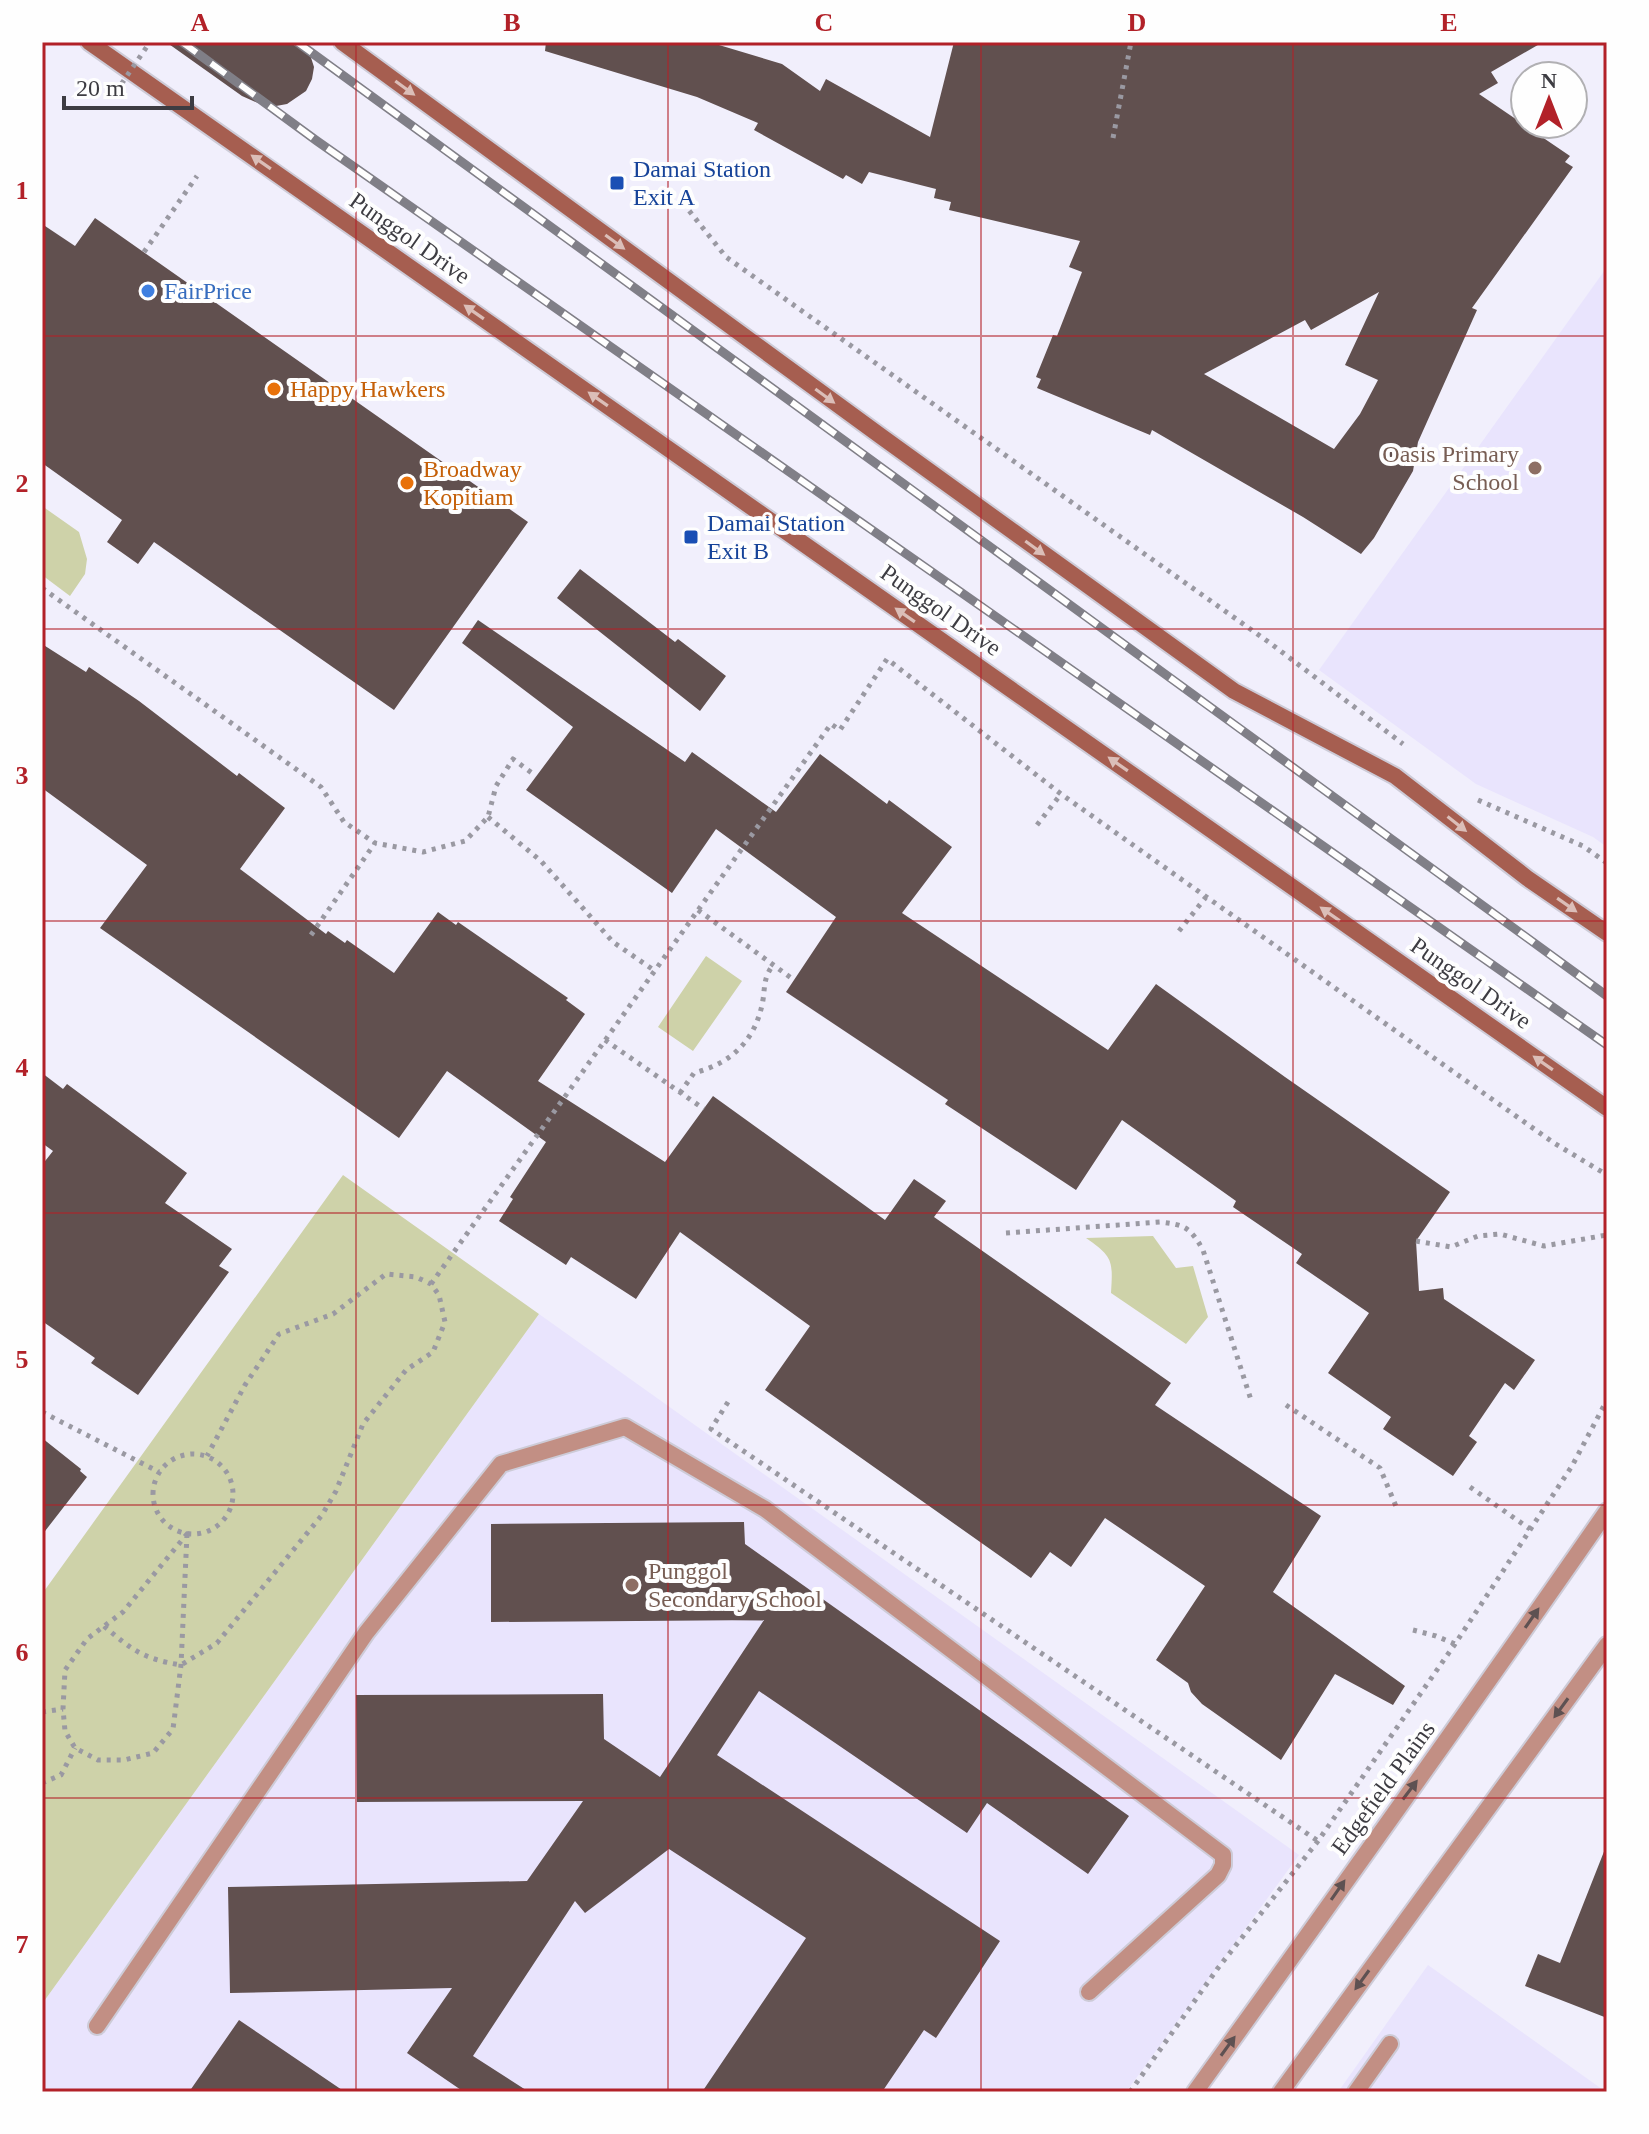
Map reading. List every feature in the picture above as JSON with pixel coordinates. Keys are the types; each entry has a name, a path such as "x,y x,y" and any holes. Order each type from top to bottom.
{"street":[{"name":"Punggol Drive","path":"89,42 1607,1108"},
{"path":"342,42 1234,691 1395,776 1527,878 1607,933"},
{"path":"97,2026 366,1633 501,1464 625,1427 765,1509 1223,1855 1223,1865 1218,1875 1089,1992"},
{"name":"Edgefield Plains","path":"1195,2092 1456,1729 1607,1511"},
{"path":"1281,2092 1607,1645"},
{"path":"1356,2092 1390,2044"}],"path":[{"path":"116,92 150,42"},
{"path":"1113,138 1131,42"},
{"path":"144,252 197,176"},
{"path":"683,203 726,257 1270,643 1414,752"},
{"path":"42,588 321,787 344,822 375,843 423,852 465,841 488,817 496,786 513,759 536,776"},
{"path":"431,1284 831,724 840,730 887,659 1061,794 1554,1143 1607,1175"},
{"path":"1037,825 1061,794"},
{"path":"1477,799 1583,846 1607,863"},
{"path":"488,817 541,861 613,942 655,971"},
{"path":"311,935 375,843"},
{"path":"1179,931 1206,897"},
{"path":"698,910 794,980"},
{"path":"680,1093 694,1073 715,1067 736,1054 758,1020 765,977 773,965"},
{"path":"605,1040 704,1109"},
{"path":"1006,1233 1160,1222 1178,1224 1193,1232 1203,1250 1251,1400"},
{"path":"1416,1241 1451,1247 1478,1236 1500,1234 1544,1246 1607,1235"},
{"path":"104,1626 135,1653 159,1662 181,1665 217,1643 322,1515 336,1491 363,1424 406,1370 433,1352 445,1322 439,1295 431,1284 416,1277 386,1274 333,1314 279,1334 245,1385 207,1456"},
{"path":"1130,2092 1218,1968 1318,1841 1455,1644 1572,1466 1607,1400"},
{"path":"728,1402 711,1429 1318,1841"},
{"path":"1286,1405 1380,1468 1398,1511"},
{"path":"42,1412 159,1472"},
{"path":"180,1456 207,1456 219,1463 227,1473 233,1498 222,1521 212,1529 187,1534 163,1521 152,1497 159,1472 180,1456"},
{"path":"1470,1487 1530,1529"},
{"path":"187,1534 181,1665 173,1729 153,1753 124,1760 98,1760 75,1748 65,1731 65,1670 87,1639 123,1612 187,1534"},
{"path":"1413,1630 1455,1644"},
{"path":"42,1712 63,1709"},
{"path":"42,1783 61,1775 75,1748"}],"shaded area":[{"name":"Oasis Primary School","path":"1607,267 1607,847 1593,837 1476,784 1319,670"},
{"name":"Punggol Secondary School","path":"539,1314 1299,1855 1126,2092 42,2092 42,2004"},
{"path":"1428,1965 1606,2092 1338,2092"}],"green space":[{"path":"42,506 79,532 87,559 85,574 70,596 42,575"},
{"path":"706,956 742,981 693,1051 658,1027"},
{"path":"343,1175 539,1314 42,2004 42,1594"},
{"path":"1153,1236 1176,1268 1193,1266 1208,1317 1186,1344 1111,1293 1109,1260 1086,1238"}],"building":[{"path":"166,42 306,42 314,67 312,79 306,91 287,104 258,103 242,96"},
{"path":"546,42 709,42 782,64 820,91 826,79 930,137 954,42 1543,42 1491,72 1498,83 1479,94 1509,114 1509,140 1547,140 1570,156 1565,162 1573,167 1472,308 1477,310 1418,442 1413,471 1374,538 1361,554 1152,430 1150,435 1037,388 1041,379 1036,377 1053,335 1057,336 1082,272 1069,267 1080,241 949,210 951,202 934,198 936,189 869,172 862,184 846,175 843,179 754,130 758,123 697,97 545,51","holes":["1379,292 1345,365 1378,380 1360,414 1334,449 1204,374 1305,320 1311,330"]},
{"path":"95,218 528,522 394,710 154,542 138,564 107,542 122,520 42,463 42,224 75,246"},
{"path":"580,569 675,642 678,639 726,676 700,711 557,598"},
{"path":"478,620 685,762 692,752 776,812 820,754 952,847 902,913 1108,1050 1156,984 1450,1192 1416,1241 1419,1291 1443,1288 1444,1299 1535,1360 1514,1390 1505,1383 1469,1436 1477,1442 1453,1476 1383,1429 1391,1417 1328,1373 1369,1313 1296,1263 1302,1254 1233,1207 1236,1201 1122,1120 1076,1190 945,1104 948,1100 786,992 836,917 716,829 672,893 526,790 573,727 462,643"},
{"path":"42,644 86,672 89,667 285,808 240,869 326,934 328,931 345,943 347,940 394,973 438,912 456,925 458,922 568,998 566,1000 585,1014 538,1081 665,1162 713,1096 885,1220 914,1179 946,1201 934,1217 1171,1383 1155,1405 1321,1516 1273,1592 1405,1686 1393,1705 1335,1674 1281,1760 1202,1704 1191,1692 1188,1683 1156,1660 1205,1586 1105,1518 1071,1567 1050,1552 1031,1578 765,1390 810,1326 680,1232 636,1299 571,1257 566,1265 499,1221 513,1199 510,1197 546,1142 447,1071 399,1138 100,928 147,865 42,788"},
{"path":"42,1073 63,1089 67,1084 187,1173 165,1203 232,1249 219,1266 229,1272 138,1395 91,1363 95,1358 42,1321 42,1165 53,1151 42,1143"},
{"path":"42,1438 87,1477 42,1535"},
{"path":"744,1522 745,1544 1129,1816 1088,1874 987,1803 967,1833 759,1691 717,1755 1000,1941 936,2038 924,2030 882,2092 702,2092 806,1938 669,1849 585,1913 575,1901 473,2056 529,2092 464,2092 407,2053 452,1988 230,1993 228,1887 527,1881 583,1801 357,1802 356,1695 603,1694 604,1739 660,1777 764,1620 491,1622 491,1524"},
{"path":"1605,1849 1607,2018 1525,1986 1538,1954 1560,1963"},
{"path":"239,2020 345,2092 189,2092"}],"railway":[{"path":"182,42 317,141 1607,1045"},
{"path":"297,42 1607,996"}],"place":[{"name":"Damai Station Exit A","path":"617,183"},
{"name":"FairPrice","path":"148,291"},
{"name":"Happy Hawkers","path":"274,389"},
{"name":"Oasis Primary School","path":"1535,468"},
{"name":"Broadway Kopitiam","path":"407,483"},
{"name":"Damai Station Exit B","path":"691,537"},
{"name":"Punggol Secondary School","path":"632,1585"}]}
